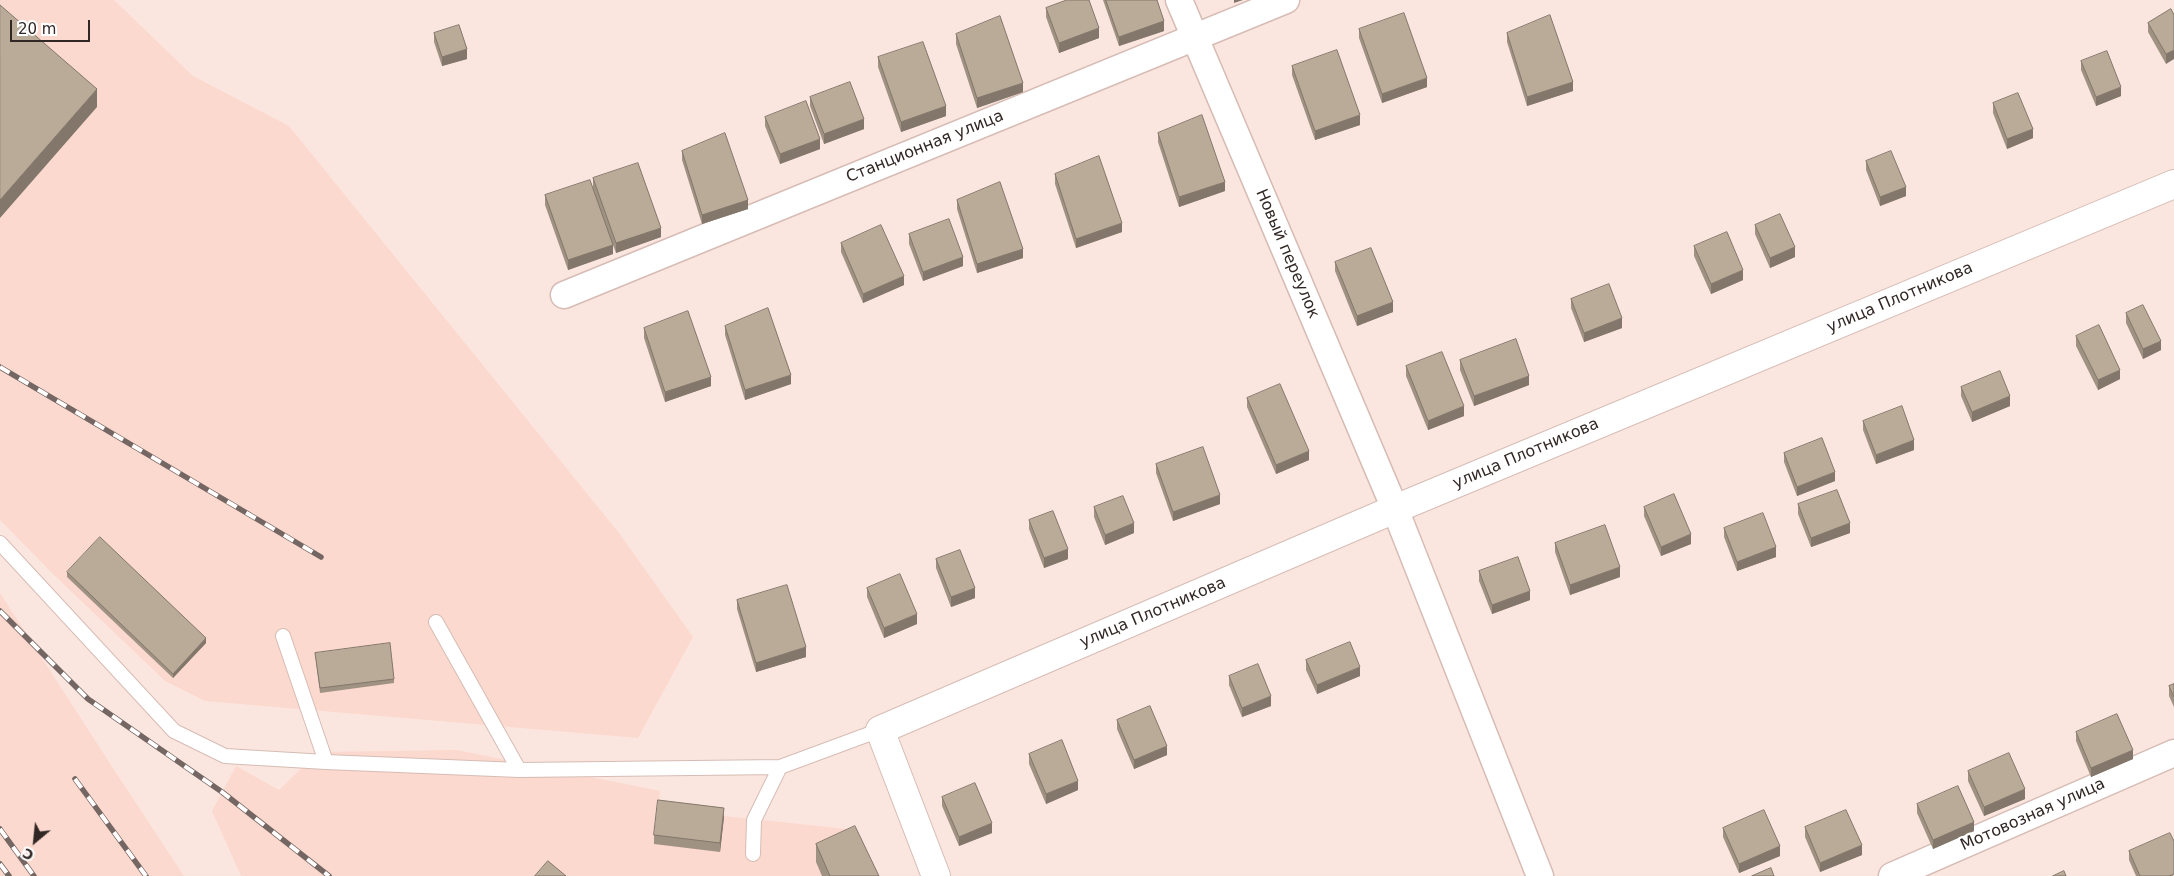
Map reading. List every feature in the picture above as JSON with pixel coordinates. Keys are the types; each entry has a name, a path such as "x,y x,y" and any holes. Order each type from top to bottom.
{"street":[{"name":"Новый переулок","path":"1178,0 1395,509 1540,876"},
{"name":"Станционная улица","path":"564,295 1286,0"},
{"name":"улица Плотникова","path":"880,730 1395,509 2174,184"},
{"path":"880,730 936,876"},
{"name":"Мотовозная улица","path":"1892,876 2174,753"}],"lane":[{"path":"0,543 174,731 225,756 519,770 780,767 880,730"},
{"path":"436,622 519,770"},
{"path":"282,636 326,762"},
{"path":"753,854 754,820 780,767"}],"shaded area":[{"path":"0,0 114,0 193,76 289,126 619,533 693,637 638,738 205,701 165,681 54,575 0,520"},
{"path":"0,593 107,759 184,876 0,876"},
{"path":"457,750 660,791 658,809 847,829 871,876 241,876 212,811 236,766 279,790 318,752"}],"building":[{"path":"1067,0 1089,0 1099,28 1059,43 1046,8"},
{"path":"1106,0 1157,0 1164,21 1119,37"},
{"path":"0,5 97,89 0,200"},
{"path":"2171,9 2174,15 2174,50 2166,54 2148,23"},
{"path":"1404,13 1427,78 1382,94 1359,29"},
{"path":"1550,15 1573,82 1527,97 1507,33"},
{"path":"1000,16 1023,83 977,98 956,34"},
{"path":"459,25 467,49 442,57 434,33"},
{"path":"923,42 946,106 901,122 878,57"},
{"path":"1337,50 1360,115 1315,131 1292,66"},
{"path":"2107,51 2121,87 2096,97 2081,61"},
{"path":"850,82 864,119 824,134 810,97"},
{"path":"2018,93 2033,129 2007,139 1993,103"},
{"path":"806,101 820,139 780,154 765,117"},
{"path":"1202,115 1225,182 1179,197 1158,133"},
{"path":"725,133 748,200 702,215 682,151"},
{"path":"1891,151 1906,187 1880,197 1866,161"},
{"path":"1099,156 1122,223 1076,239 1055,174"},
{"path":"638,163 661,228 616,243 593,178"},
{"path":"590,180 613,245 568,260 545,195"},
{"path":"1000,182 1023,249 977,264 957,200"},
{"path":"1780,214 1795,247 1770,258 1755,225"},
{"path":"949,219 963,257 923,272 909,234"},
{"path":"881,225 904,276 863,294 841,243"},
{"path":"1727,232 1743,270 1711,284 1694,246"},
{"path":"1371,248 1393,302 1357,316 1335,262"},
{"path":"1609,284 1622,318 1584,333 1571,299"},
{"path":"2143,305 2161,341 2143,349 2126,313"},
{"path":"768,308 791,375 745,390 725,326"},
{"path":"688,311 711,377 665,392 644,328"},
{"path":"2099,325 2120,370 2098,380 2076,336"},
{"path":"1516,339 1529,376 1474,396 1460,360"},
{"path":"1442,352 1464,406 1428,421 1406,366"},
{"path":"2000,371 2010,396 1972,412 1961,387"},
{"path":"1280,384 1309,451 1276,465 1247,398"},
{"path":"1902,406 1914,440 1876,455 1863,421"},
{"path":"1822,438 1835,472 1797,487 1784,453"},
{"path":"1203,447 1220,495 1173,512 1156,464"},
{"path":"1837,490 1850,523 1811,538 1798,504"},
{"path":"1674,494 1691,534 1661,547 1644,507"},
{"path":"1123,496 1134,523 1105,535 1094,507"},
{"path":"1053,511 1068,549 1044,558 1029,520"},
{"path":"1763,513 1776,547 1737,562 1724,528"},
{"path":"1605,525 1620,567 1570,585 1555,543"},
{"path":"100,537 206,638 173,674 67,572"},
{"path":"960,550 975,588 951,597 936,559"},
{"path":"1518,557 1530,591 1492,605 1479,571"},
{"path":"900,574 917,614 884,628 867,588"},
{"path":"787,585 806,647 756,663 737,600"},
{"path":"1350,642 1360,667 1317,685 1306,660"},
{"path":"390,643 394,679 320,688 315,653"},
{"path":"1258,664 1271,696 1242,708 1229,676"},
{"path":"2174,684 2174,697 2169,686"},
{"path":"1150,706 1167,746 1134,760 1117,720"},
{"path":"2117,714 2133,750 2091,768 2076,732"},
{"path":"1062,740 1078,781 1046,794 1029,754"},
{"path":"2009,753 2025,789 1984,807 1968,771"},
{"path":"975,783 992,823 959,837 942,797"},
{"path":"1958,786 1974,822 1933,840 1917,804"},
{"path":"658,800 724,808 720,843 654,835"},
{"path":"1764,810 1780,846 1739,864 1723,828"},
{"path":"1846,810 1862,845 1820,863 1805,827"},
{"path":"855,826 879,876 830,876 816,844"},
{"path":"2170,833 2174,841 2174,874 2169,876 2140,876 2129,851"},
{"path":"548,861 566,876 535,876"},
{"path":"1771,868 1774,876 1752,876"},
{"path":"2064,871 2066,876 2053,876"}],"railway":[{"path":"0,367 321,557"},
{"path":"0,611 88,699 222,792 329,876"},
{"path":"75,779 146,876"},
{"path":"0,829 34,876"},
{"path":"0,864 9,876"}]}
